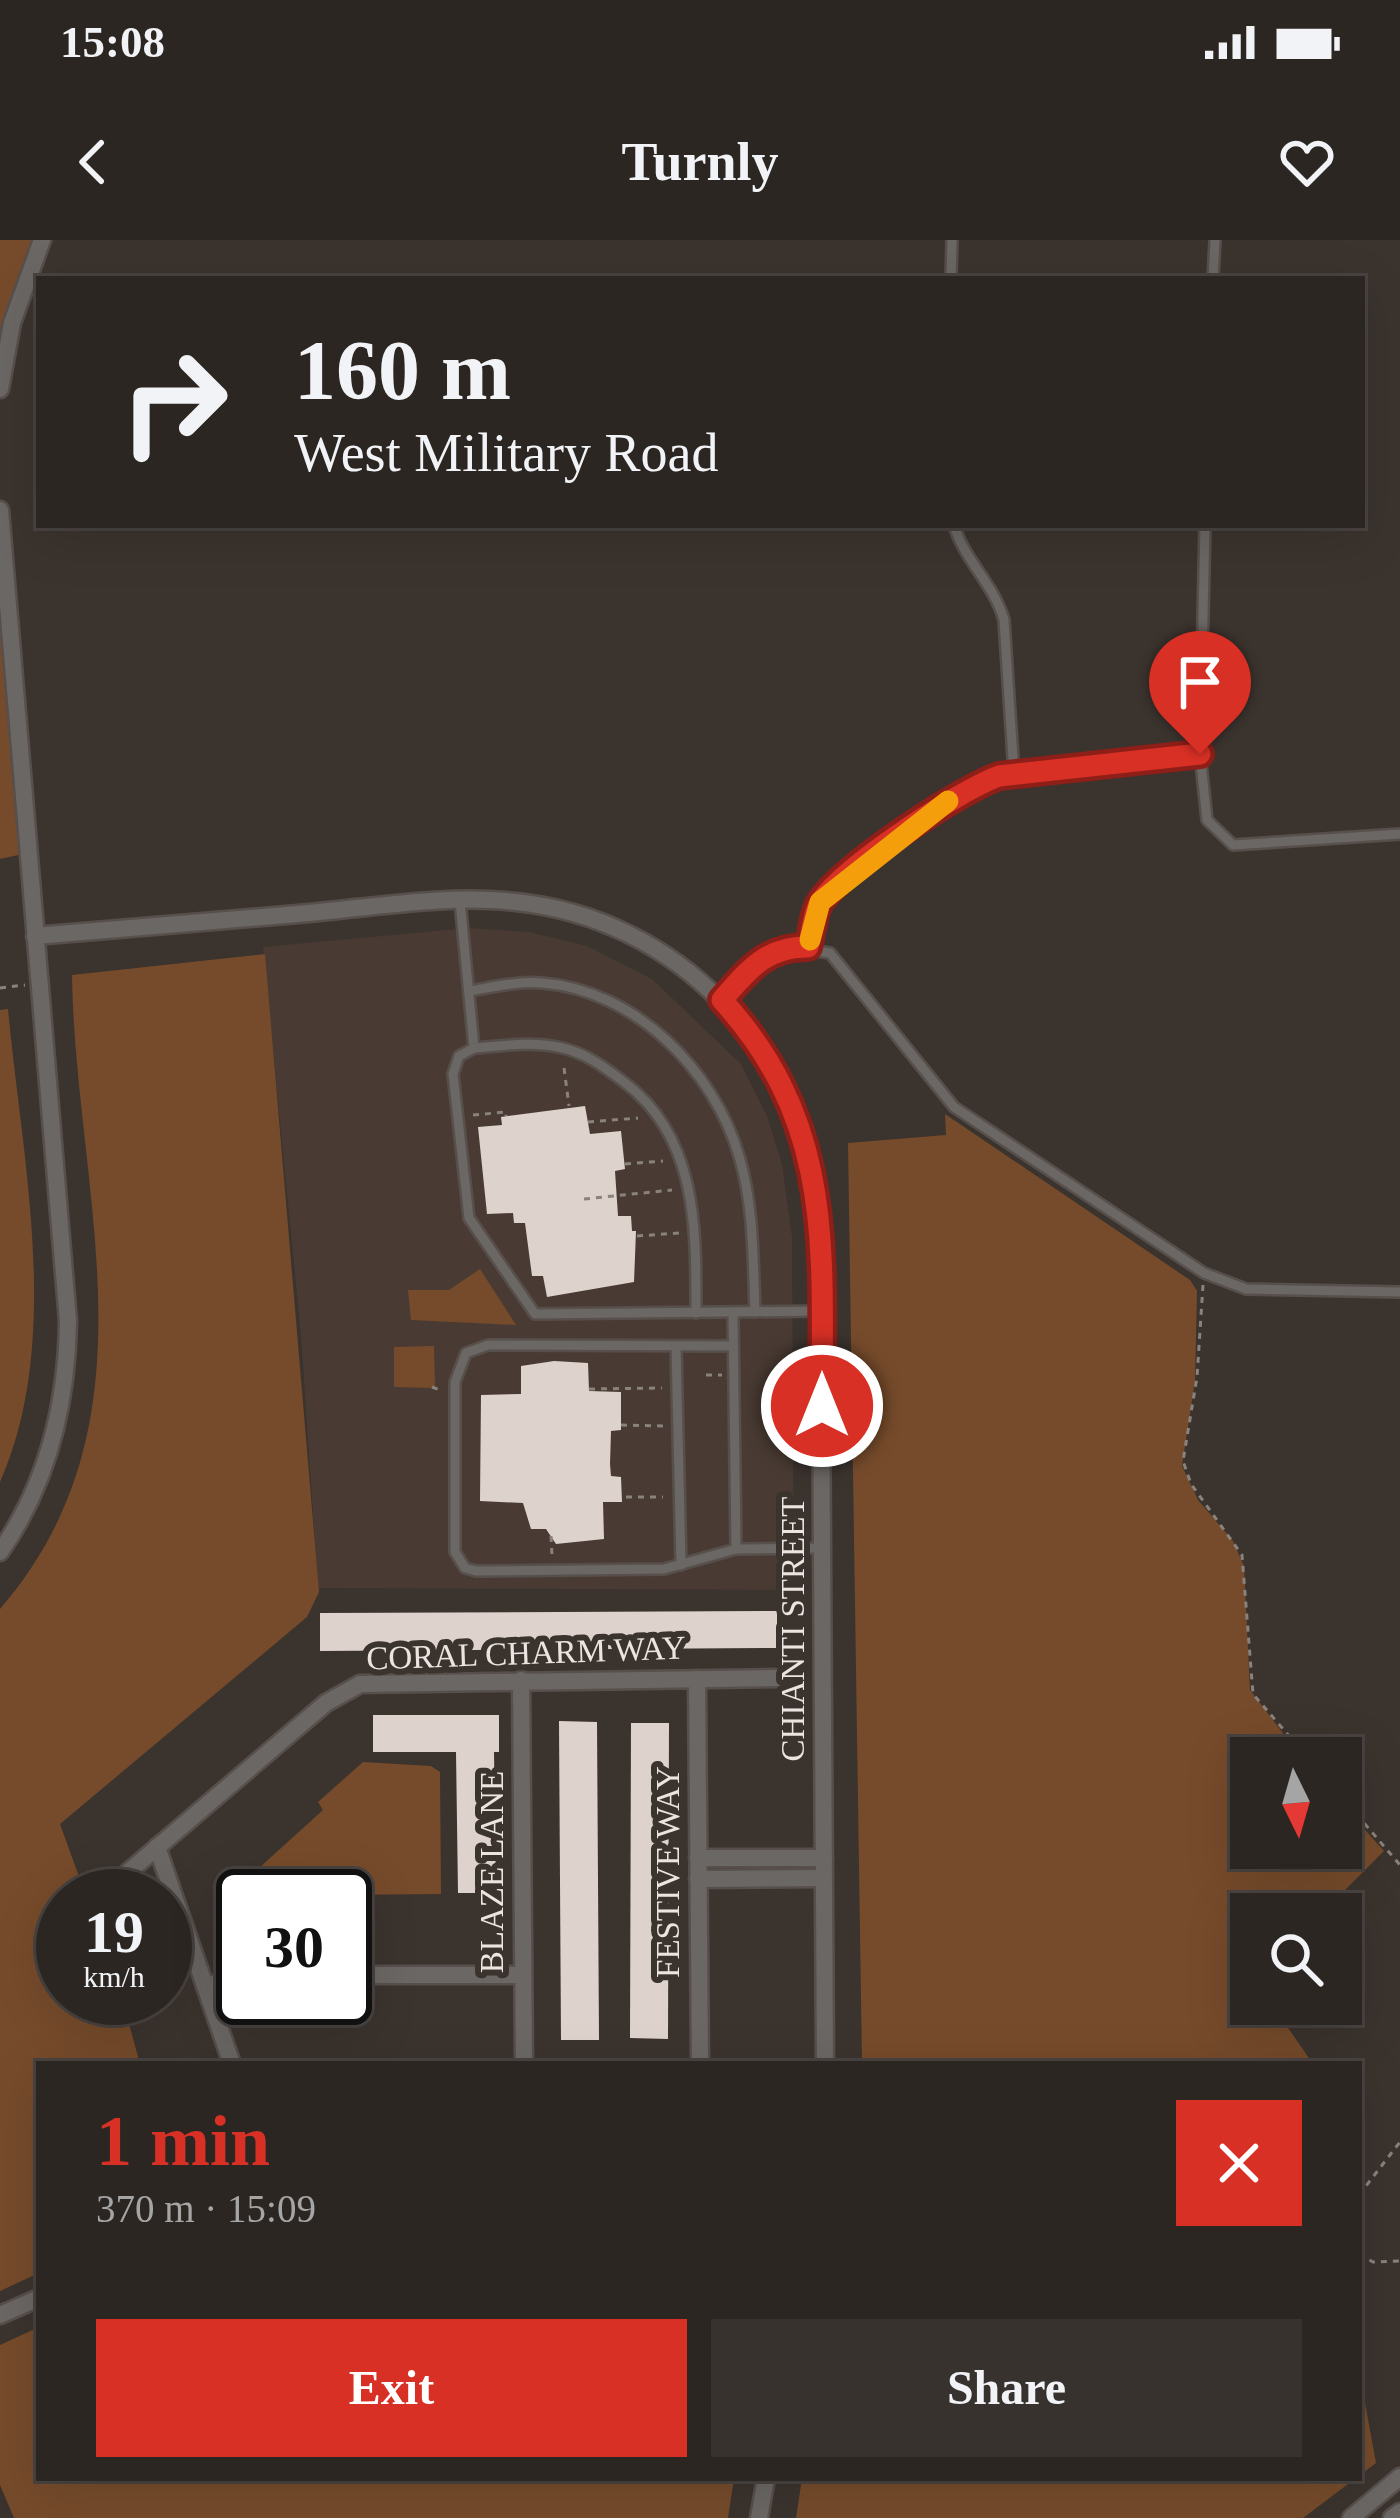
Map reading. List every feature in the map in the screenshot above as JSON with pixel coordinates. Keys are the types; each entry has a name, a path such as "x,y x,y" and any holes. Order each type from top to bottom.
{"street":[{"path":"0,389 12,323 42,240"},
{"path":"0,510 67,1291 68,1351 45,1466 0,1552"},
{"name":"CHIANTI STREET","path":"34,936 460,901 544,906 605,923 668,956 722,1000 774,1066 808,1148 820,1205 825,2061"},
{"name":"FESTIVE WAY","path":"697,1678 700,2061"},
{"name":"CORAL CHARM WAY","path":"132,1869 348,1689 382,1680 779,1678"},
{"name":"BLAZE LANE","path":"521,1680 524,2061"},
{"path":"157,1847 231,2061"},
{"path":"698,1858 824,1858"},
{"path":"698,1879 824,1878"},
{"path":"372,1975 523,1975"},
{"path":"205,1985 216,1983"},
{"path":"0,2315 36,2299"},
{"path":"1351,2518 1400,2477"},
{"path":"759,2518 765,2481"},
{"path":"1392,2518 1400,2512"}],"lane":[{"path":"951,276 952,240"},
{"path":"1213,276 1215,240"},
{"path":"955,528 960,545 998,598 1004,620 1014,774"},
{"path":"1205,528 1200,754 1207,820 1233,845 1400,834"},
{"path":"808,947 820,902 918,820 971,786 1014,774 1200,754"},
{"path":"460,901 474,1048"},
{"path":"722,1000 748,970 780,946 830,953 954,1107 1204,1273 1246,1289 1400,1292"},
{"path":"469,991 539,983 573,988 614,1004 655,1030 694,1068 722,1111 740,1157 753,1245 755,1312"},
{"path":"696,1313 694,1210 674,1140 659,1116 635,1090 576,1052 531,1044 474,1048 459,1056 453,1074 469,1218 535,1314 696,1313 822,1311"},
{"path":"733,1312 736,1549"},
{"path":"733,1346 488,1345 466,1353 455,1382 455,1552 465,1568 476,1571 681,1565 736,1549 823,1548"},
{"path":"676,1346 681,1565"}],"path":[{"path":"0,988 38,984"},
{"path":"564,1068 569,1106"},
{"path":"471,1115 506,1112 506,1116"},
{"path":"588,1122 638,1118"},
{"path":"625,1164 663,1161"},
{"path":"584,1199 674,1190"},
{"path":"637,1236 681,1233"},
{"path":"1204,1273 1197,1377 1183,1461 1191,1484 1242,1555 1253,1694 1290,1737"},
{"path":"432,1387 444,1391"},
{"path":"589,1389 664,1388"},
{"path":"621,1425 664,1426"},
{"path":"626,1497 665,1497"},
{"path":"551,1537 552,1557"},
{"path":"1362,1820 1400,1864"},
{"path":"1362,2191 1400,2142"},
{"path":"1362,2256 1373,2262 1400,2261"}],"shaded area":[{"path":"0,240 35,240 0,363"},
{"path":"0,576 23,854 0,859"},
{"path":"468,928 529,932 587,946 652,979 741,1064 767,1116 782,1164 792,1238 794,1590 318,1588 301,1335 263,947"},
{"path":"265,954 319,1592 307,1617 60,1824 76,1869 36,1869 36,2025 129,2025 139,2061 36,2061 36,2274 0,2291 0,1609 50,1536 80,1461 95,1383 94,1222 72,975"},
{"path":"8,1009 28,1188 34,1310 19,1427 0,1482 0,1010"},
{"path":"945,1114 1190,1280 1197,1291 1195,1381 1182,1466 1198,1500 1233,1541 1244,1566 1250,1690 1286,1737 1230,1737 1230,1869 1362,1869 1362,1826 1384,1851 1342,1893 1230,1893 1230,2025 1286,2025 1311,2061 862,2061 848,1143 946,1135"},
{"path":"480,1269 516,1325 411,1320 408,1290 449,1290"},
{"path":"434,1346 435,1388 394,1387 394,1347"},
{"path":"363,1762 431,1766 440,1772 441,1894 372,1895 372,1869 258,1869 323,1810 318,1802"},
{"path":"36,2328 36,2481 734,2481 728,2518 14,2518 0,2485 0,2345"},
{"path":"1362,2386 1376,2463 1362,2474"},
{"path":"802,2481 1352,2481 1303,2518 796,2518"}],"building":[{"path":"585,1106 590,1134 621,1131 625,1169 615,1171 618,1216 631,1216 632,1231 636,1231 634,1282 547,1297 543,1276 532,1276 525,1223 514,1223 513,1213 487,1214 478,1127 502,1125 501,1117"},
{"path":"588,1363 589,1391 621,1392 621,1430 611,1431 610,1464 611,1476 621,1477 622,1502 603,1502 604,1539 556,1544 546,1529 531,1529 523,1503 480,1501 481,1395 521,1394 521,1366"},
{"path":"777,1611 777,1648 320,1651 320,1613"},
{"path":"373,1715 499,1715 499,1752 494,1752 496,1893 458,1893 456,1752 373,1752"},
{"path":"559,1721 597,1722 599,2040 561,2040"},
{"path":"631,1723 669,1723 668,2039 630,2038"}],"slow traffic":[{"path":"810,940 820,902 918,820 948,801"}],"route":[{"path":"822,1406 816,1176 788,1092 759,1043 722,1000 748,970 780,946 808,947 820,902 918,820 971,786 999,776 1200,754"}]}
